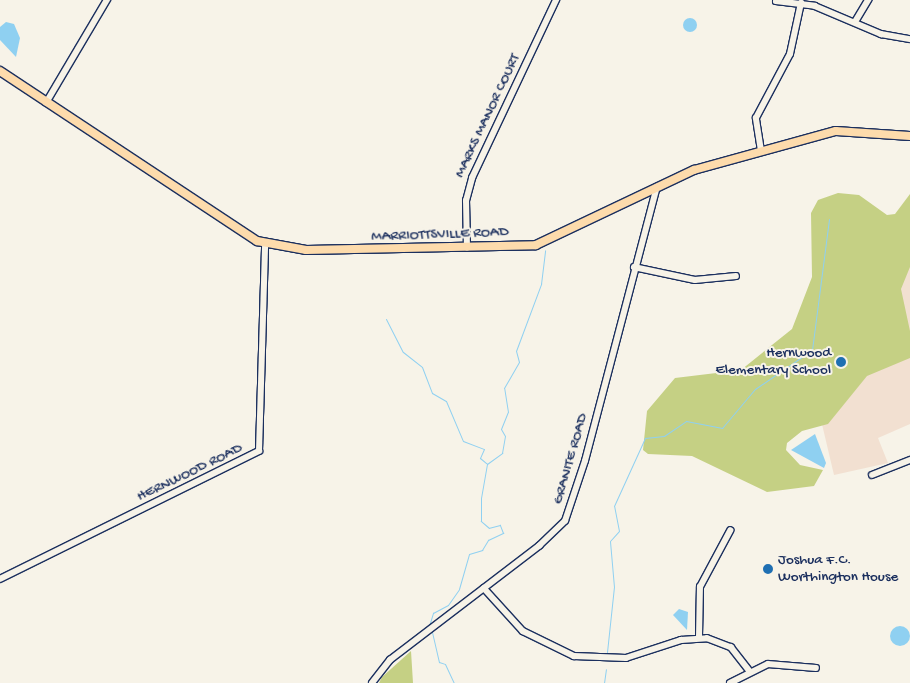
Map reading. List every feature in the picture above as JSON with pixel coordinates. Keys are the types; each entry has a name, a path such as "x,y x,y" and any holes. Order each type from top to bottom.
{"main road":[{"name":"MARRIOTTSVILLE ROAD","path":"0,71 264,245 336,251 542,244 680,175 761,151 842,130 910,136"}],"street":[{"path":"46,102 107,0"},
{"name":"MARKS MANOR COURT","path":"467,248 466,206 472,178 556,0"},
{"path":"855,22 868,0"},
{"path":"776,1 801,3 855,22 881,34 910,39"},
{"path":"761,151 756,118 790,54 801,3"},
{"name":"GRANITE ROAD","path":"372,683 390,660 551,537 569,512 657,187"},
{"name":"HERNWOOD ROAD","path":"0,579 259,451 264,245"},
{"path":"634,267 695,280 736,276"},
{"path":"872,476 910,460"},
{"path":"699,638 700,587 730,531"},
{"path":"484,588 526,633 574,656 626,658 699,638 731,647 749,670"},
{"path":"730,683 749,670 779,663 816,668"}],"shaded area":[{"path":"910,250 910,424 878,438 888,463 834,475 821,420"}],"green space":[{"path":"838,193 859,195 887,215 895,214 910,194 910,267 901,289 910,331 910,358 867,376 828,424 802,431 787,443 786,450 800,465 823,470 814,486 767,492 692,456 648,454 643,450 647,411 675,378 741,370 792,329 812,277 811,213 818,200"},
{"path":"411,651 413,683 379,683 382,677"}],"water":[{"path":"687,18 693,18 697,25 693,32 687,32 683,28 683,22"},
{"path":"6,22 14,24 20,38 16,57 0,40 0,27"},
{"path":"815,434 826,463 824,468 791,450"},
{"path":"679,609 688,612 687,630 673,615"},
{"path":"900,626 907,629 910,636 907,643 900,646 893,643 890,636 893,629"}],"waterway":[{"path":"607,652 614,587 610,541 619,531 614,506 645,438 664,436 686,421 722,428 755,389 812,350 829,219"},
{"path":"429,626 433,613 448,605 459,589 469,554 482,550 488,540 503,533 500,525 489,528 481,521 481,498 487,464 502,453 505,436 501,429 508,412 504,388 519,362 516,351 541,284 545,250"},
{"path":"386,319 403,352 422,367 432,393 446,401 463,441 484,449 480,458 486,463"},
{"path":"432,632 439,662 445,664 454,683"},
{"path":"604,683 606,669"}],"place":[{"name":"Hernwood Elementary School","path":"841,362"},
{"name":"Joshua F.C. Worthington House","path":"768,569"}]}
